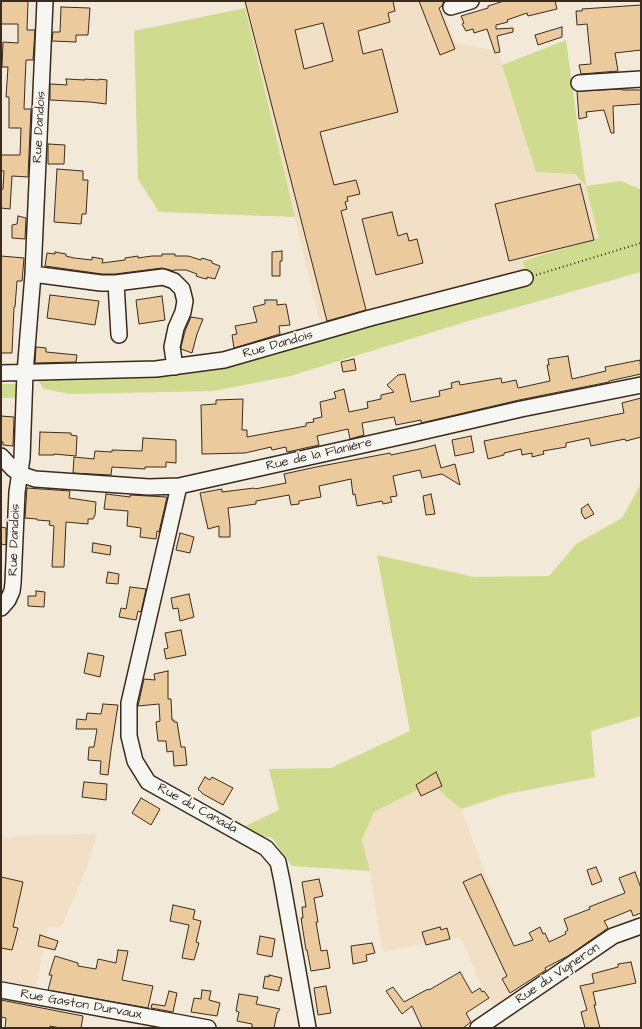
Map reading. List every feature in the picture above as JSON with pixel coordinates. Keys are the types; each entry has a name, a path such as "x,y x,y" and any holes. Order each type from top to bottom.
{"street":[{"name":"Rue Dandois","path":"1,608 8,600 12,591 13,583 17,492 22,458 25,373 33,274 45,1"},
{"path":"451,7 471,1"},
{"path":"579,83 641,79"},
{"path":"33,274 116,283 163,277 174,281 182,289 185,301 183,312 176,328 172,347 175,367"},
{"name":"Rue Dandois","path":"25,373 156,369 224,360 370,318 525,278"},
{"path":"116,283 119,335"},
{"path":"1,373 25,373"},
{"name":"Rue de la Flanière","path":"1,456 20,474 35,479 149,486 179,486 521,409 641,385"},
{"name":"Rue du Canada","path":"179,486 130,698 129,736 135,761 148,782 266,848 278,862 308,1028"},
{"name":"Rue du Vigneron","path":"478,1028 613,936 641,926"},
{"name":"Rue Gaston Durvaux","path":"1,990 208,1028"}],"path":[{"path":"525,278 641,243"}],"shaded area":[{"path":"243,1 437,1 442,8 456,43 498,51 536,172 574,174 586,186 600,238 523,261 525,278 322,332"},
{"path":"432,783 461,809 521,967 502,979 512,996 494,1007 484,991 460,937 382,952 370,871 362,840 374,811"},
{"path":"97,834 85,872 61,927 48,927 34,996 1,990 1,837 8,838 27,835"}],"green space":[{"path":"245,8 295,217 159,212 138,179 134,31"},
{"path":"566,40 586,186 575,174 536,172 502,65"},
{"path":"621,181 640,189 641,272 472,320 290,376 214,391 70,394 44,389 37,379 85,377 309,339 527,282 523,261 599,238 586,186"},
{"path":"1,384 19,384 19,398 1,398"},
{"path":"641,484 641,716 591,731 595,777 507,794 461,809 431,783 374,812 362,840 370,871 292,866 272,838 235,831 279,810 269,769 331,768 410,731 377,555 474,577 549,576 576,544 622,518"}],"building":[{"path":"1,1 28,1 27,30 35,30 33,60 26,60 24,109 31,109 28,177 12,176 10,209 1,208 1,189 3,189 4,171 1,171 1,155 20,155 21,128 9,128 9,97 6,97 8,67 2,67 3,42 18,43 18,24 1,24"},
{"path":"245,1 393,1 395,11 388,13 390,22 358,31 363,54 382,49 398,112 320,132 334,185 356,180 360,194 347,197 348,201 345,202 347,209 341,211 366,310 327,321","holes":["323,23 333,61 304,69 295,30"]},
{"path":"419,1 444,1 442,6 439,8 455,49 440,55"},
{"path":"504,1 555,1 557,9 528,16 527,13 507,20 508,22 496,25 496,29 513,28 513,32 497,36 500,52 495,53 487,29 474,33 473,29 466,31 462,24 464,23 461,16 488,8 488,6"},
{"path":"641,5 641,50 615,53 618,71 581,74 579,65 591,64 587,24 577,25 576,11 582,11 582,9"},
{"path":"61,7 90,8 88,35 76,35 76,42 52,41 53,32 60,32"},
{"path":"562,27 562,37 538,45 535,35"},
{"path":"66,79 107,80 106,104 50,100 50,84 67,85"},
{"path":"622,89 641,90 641,104 613,106 614,133 611,133 604,110 586,112 587,117 579,119 577,91"},
{"path":"48,144 65,145 64,164 48,164"},
{"path":"57,169 83,171 83,180 88,180 86,214 82,214 81,224 54,222"},
{"path":"580,184 594,240 509,261 495,204"},
{"path":"392,212 398,236 407,233 409,241 417,239 423,263 376,275 362,219"},
{"path":"18,216 26,218 25,239 12,238 12,225 17,224"},
{"path":"282,251 280,276 272,276 272,252"},
{"path":"55,252 66,254 66,256 74,258 92,260 92,257 103,259 102,263 125,260 125,258 138,256 138,258 162,256 162,254 175,254 175,256 188,256 201,260 202,258 212,261 212,263 220,266 215,279 207,277 207,279 202,278 196,276 197,274 186,270 174,271 162,268 115,274 102,274 45,266 47,253 55,254"},
{"path":"1,256 24,258 22,281 17,281 12,353 1,353"},
{"path":"50,295 99,301 95,325 47,318"},
{"path":"162,296 165,320 139,324 136,300"},
{"path":"265,300 277,300 277,305 286,304 290,325 279,326 280,334 234,348 232,335 237,334 235,326 257,322 253,307 265,304"},
{"path":"191,317 203,319 192,353 181,349 185,331"},
{"path":"36,347 46,348 46,352 77,355 76,362 35,363"},
{"path":"568,356 572,379 606,371 605,367 640,360 641,374 421,423 421,420 396,425 394,417 362,423 364,435 350,439 348,429 317,436 319,445 287,452 286,447 272,450 271,447 245,453 202,454 201,405 216,404 216,400 243,399 242,430 247,430 247,437 306,426 306,423 314,422 313,419 322,417 320,402 336,398 334,392 344,389 349,412 368,408 367,402 381,399 381,395 394,392 387,385 398,375 405,374 411,402 440,396 439,391 452,388 451,383 459,381 460,385 501,378 502,383 516,380 518,388 550,381 547,365 549,365 548,359"},
{"path":"354,359 356,370 343,372 341,362"},
{"path":"641,398 641,437 626,441 625,439 591,446 589,438 566,443 566,447 543,451 544,454 532,457 532,453 522,455 521,449 488,459 484,441 624,413 622,403"},
{"path":"1,416 14,417 13,446 3,445 3,442 1,442"},
{"path":"40,432 71,433 71,435 77,436 76,456 54,454 39,455"},
{"path":"471,436 474,452 455,456 452,440"},
{"path":"143,438 176,440 176,463 166,462 166,467 145,467 145,469 112,467 111,475 73,473 74,457 94,459 95,451 142,451"},
{"path":"435,445 441,468 455,464 460,485 442,474 422,478 420,470 393,476 397,496 390,497 392,502 383,504 382,501 357,506 355,494 353,495 351,479 319,486 321,497 299,501 299,504 291,505 289,495 256,501 256,504 228,508 230,537 219,537 219,526 208,529 200,493 222,489 222,492 255,489 286,483 284,474 390,453 391,455"},
{"path":"27,488 70,491 69,498 96,502 95,515 93,519 88,519 88,524 66,522 64,567 52,567 54,526 49,525 50,521 25,518"},
{"path":"106,494 130,497 130,495 167,497 156,539 140,537 141,528 127,526 128,511 104,509"},
{"path":"431,494 435,514 426,515 423,496"},
{"path":"588,504 594,514 585,519 581,509"},
{"path":"1,527 6,528 6,545 1,544"},
{"path":"180,533 194,537 190,553 176,550"},
{"path":"93,543 111,546 110,555 92,552"},
{"path":"108,572 119,574 118,584 106,583"},
{"path":"130,587 146,589 141,612 138,611 136,620 119,617 121,608 126,609"},
{"path":"36,591 45,592 44,607 28,606 28,596 36,596"},
{"path":"189,594 194,617 180,621 178,608 173,609 171,598"},
{"path":"181,630 186,655 166,659 164,649 168,648 165,633"},
{"path":"88,653 104,656 100,677 84,673"},
{"path":"168,671 168,699 171,699 172,720 177,722 181,747 185,747 187,765 174,766 173,751 167,752 166,741 158,741 156,722 160,721 159,704 138,706 144,679 155,680 154,674"},
{"path":"103,704 118,705 108,775 100,774 101,761 88,760 89,747 94,747 97,729 76,729 77,719 86,720 87,713 101,714"},
{"path":"436,772 442,786 421,796 416,785"},
{"path":"205,777 210,780 212,777 233,788 223,805 203,794 198,789"},
{"path":"84,782 107,784 106,800 82,797"},
{"path":"141,798 160,809 151,825 132,813"},
{"path":"596,867 602,881 592,885 587,870"},
{"path":"635,872 641,888 641,913 633,916 631,910 604,921 608,928 568,956 545,968 546,970 510,993 502,979 507,976 463,882 481,874 514,946 533,940 529,933 540,927 543,934 545,933 549,942 566,934 565,932 568,930 564,919 590,909 589,907 625,893 619,878"},
{"path":"1,877 23,882 13,927 18,928 12,950 1,948"},
{"path":"319,879 323,896 314,898 318,922 316,922 321,951 327,950 330,968 311,971 301,918 303,918 302,907 306,907 302,882"},
{"path":"173,905 195,910 193,919 201,921 196,942 199,943 194,960 182,958 189,925 170,921"},
{"path":"440,927 441,930 447,928 450,939 426,945 422,932"},
{"path":"40,935 58,941 55,950 38,946"},
{"path":"260,936 275,939 272,957 257,954"},
{"path":"372,943 375,953 366,955 367,961 353,964 351,946"},
{"path":"118,950 128,951 122,980 153,986 148,1008 48,990 52,975 49,975 55,956 78,963 78,966 96,969 98,959 116,963"},
{"path":"631,962 636,983 593,992 596,1005 594,1005 600,1028 585,1028 581,1012 587,1010 580,986 594,983 592,974 618,967 618,964"},
{"path":"460,972 472,993 480,988 489,998 466,1013 471,1022 463,1028 422,1028 412,1006 402,1014 386,991 393,987 404,1002 428,989 429,990"},
{"path":"269,975 282,978 279,991 263,988 265,976 269,977"},
{"path":"326,986 331,1013 318,1015 314,988"},
{"path":"202,990 211,991 209,1000 220,1003 217,1016 191,1012 194,998 201,999"},
{"path":"169,991 177,993 173,1012 151,1008 152,1004 165,1006"},
{"path":"239,994 258,997 256,1004 280,1009 277,1013 274,1028 252,1028 252,1024 237,1021 239,1012 236,1011"},
{"path":"1,1000 83,1016 81,1028 60,1028 50,1026 50,1028 5,1028 6,1018 1,1017"}]}
